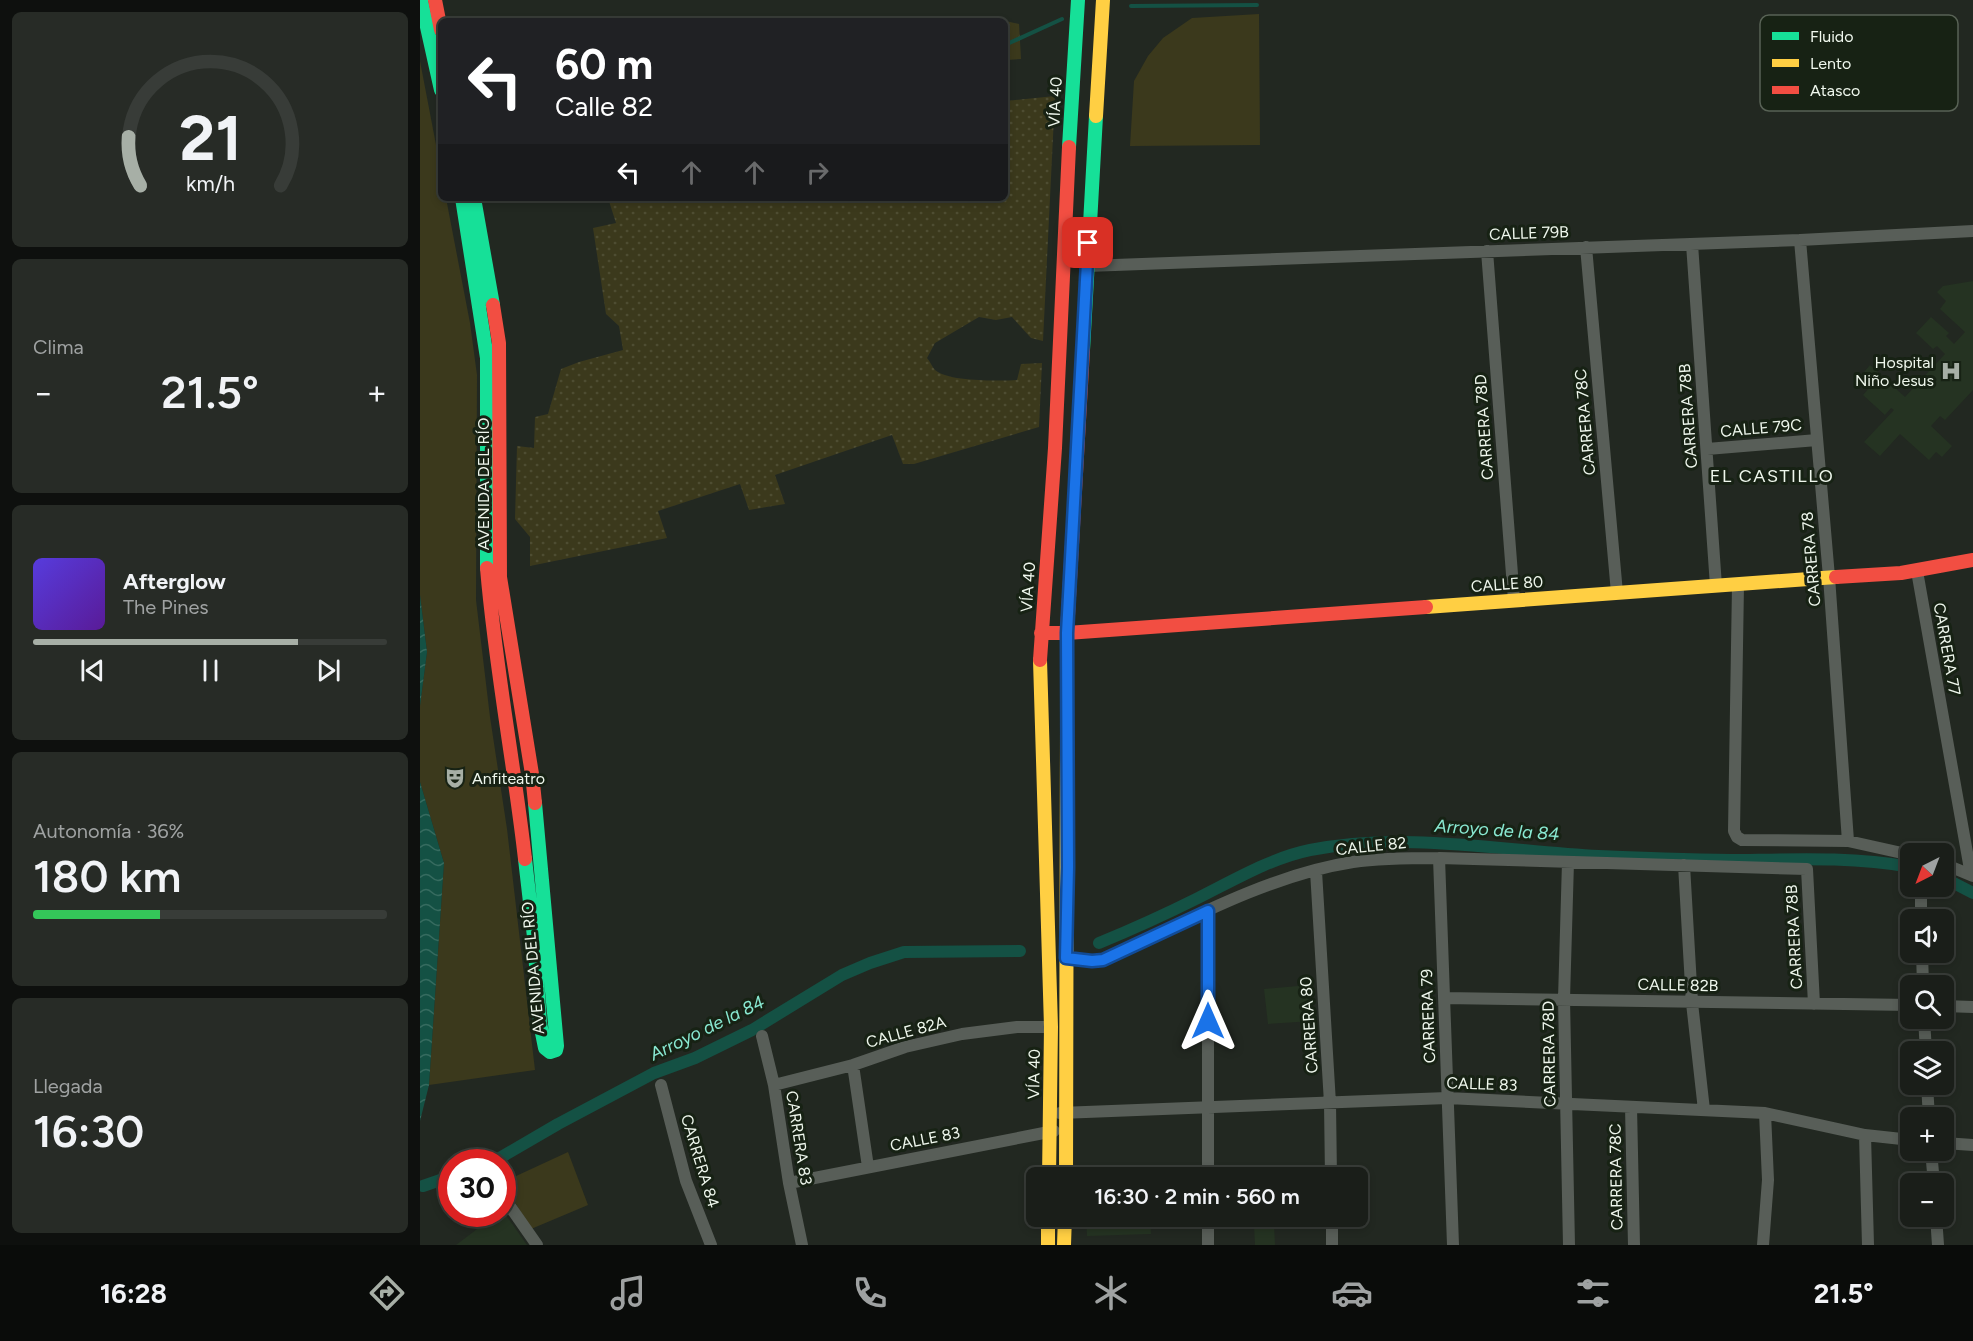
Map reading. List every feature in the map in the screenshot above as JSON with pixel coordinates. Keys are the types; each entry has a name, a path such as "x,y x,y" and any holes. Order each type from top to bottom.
{"main road":[{"path":"421,0 438,76"},
{"path":"435,0 439,18"},
{"name":"VÍA 40","path":"1048,1167 1051,1027 1040,652 1055,439 1071,91 1078,0"},
{"name":"VÍA 40","path":"1066,1167 1067,633 1103,0"},
{"name":"AVENIDA DEL RÍO","path":"462,201 487,358 487,568 490,602 506,730 517,790 534,937 540,1023 545,1048 550,1053 556,1050 556,1037 532,774 500,577 499,343 475,201"},
{"path":"1055,439 1077,438"},
{"name":"CALLE 80","path":"1041,633 1067,633 1917,571 1973,560"},
{"path":"490,602 500,621 516,741 523,760 532,774"},
{"path":"1048,1227 1048,1245"},
{"path":"1064,1245 1065,1227"}],"street":[{"name":"CALLE 79B","path":"1087,266 1800,240 1973,231"},
{"name":"CARRERA 78","path":"1800,240 1829,577 1848,841"},
{"name":"CARRERA 78B","path":"1692,244 1716,586"},
{"name":"CARRERA 78C","path":"1586,247 1617,593"},
{"name":"CARRERA 78D","path":"1487,251 1514,600"},
{"name":"CALLE 79C","path":"1707,449 1817,440"},
{"name":"CARRERA 77","path":"1917,571 1970,853 1972,875"},
{"path":"1738,585 1734,831 1737,837 1742,840 1848,841 1900,853"},
{"name":"CALLE 82","path":"1066,958 1103,960 1276,882 1353,862 1398,858 1439,858 1807,869"},
{"name":"CARRERA 79","path":"1439,858 1453,1245"},
{"name":"CARRERA 78D","path":"1565,1245 1564,999 1568,862"},
{"path":"1684,865 1692,1003 1704,1110"},
{"path":"1954,868 1972,875"},
{"name":"CARRERA 78B","path":"1807,869 1814,1004"},
{"name":"CARRERA 80","path":"1316,871 1330,1103 1331,1167"},
{"path":"1208,911 1208,1167"},
{"name":"CALLE 82B","path":"1444,998 1900,1005"},
{"path":"1954,1006 1973,1007"},
{"name":"CALLE 82A","path":"774,1085 853,1065 905,1047 962,1034 1051,1027"},
{"name":"CARRERA 83","path":"762,1036 774,1085 789,1183 802,1245"},
{"path":"853,1065 868,1167"},
{"name":"CARRERA 84","path":"661,1085 686,1181 711,1245"},
{"name":"CALLE 83","path":"1050,1113 1447,1098 1765,1113 1865,1135 1900,1139"},
{"name":"CARRERA 78C","path":"1631,1107 1634,1245"},
{"path":"1763,1245 1768,1180 1765,1113"},
{"name":"CALLE 83","path":"789,1183 1067,1130"},
{"path":"1865,1135 1868,1245"},
{"path":"1954,1144 1973,1145"},
{"path":"516,1215 537,1245"},
{"path":"1208,1227 1208,1245"},
{"path":"1332,1227 1332,1245"},
{"path":"1937,1227 1938,1245"}],"shaded area":[{"name":"Hospital Niño Jesus","path":"1973,281 1973,390 1945,420 1940,416 1931,426 1952,446 1942,457 1936,452 1929,460 1900,434 1880,456 1864,442 1894,410 1891,408 1885,415 1863,395 1870,387 1860,377 1870,365 1905,397 1945,354 1937,346 1933,349 1916,333 1931,317 1949,333 1946,336 1954,344 1965,332 1940,309 1946,301 1937,292 1943,286"},
{"path":"1309,985 1313,1021 1268,1024 1264,989"},
{"path":"480,1227 514,1227 527,1245 456,1245"},
{"path":"1087,1227 1151,1227 1151,1234 1087,1236"},
{"path":"1254,1227 1274,1227 1275,1245 1255,1245"}],"green space":[{"path":"1259,14 1260,145 1130,146 1134,81 1148,56 1163,38 1192,18"},
{"path":"1008,22 1019,24 1021,59 1008,60"},
{"path":"420,61 438,155 438,201 447,201 470,323 477,375 476,600 490,717 507,829 535,1070 429,1085 444,863 420,782 420,706 427,652 420,595"},
{"path":"1055,96 1043,341 1031,338 1012,317 996,320 979,317 935,343 927,358 935,370 962,379 1017,380 1021,364 1042,363 1039,427 914,464 903,464 892,435 775,475 785,504 749,510 740,484 658,511 667,538 530,566 530,537 515,519 517,446 534,448 535,417 548,414 561,369 623,350 619,326 606,314 593,228 616,223 609,201 1008,201 1008,101"},
{"path":"568,1152 588,1205 531,1229 516,1204 516,1176"}],"water":[{"path":"420,595 427,652 420,706"},
{"path":"420,782 444,863 429,1085 420,1121"}],"waterway":[{"path":"1131,6 1257,5"},
{"path":"1008,44 1062,19"},
{"name":"Arroyo de la 84","path":"1099,943 1162,916 1267,864 1310,850 1346,845 1418,842 1599,856 1708,860 1828,859 1900,865"},
{"name":"Arroyo de la 84","path":"1954,883 1973,893"},
{"name":"Arroyo de la 84","path":"515,1149 654,1073 695,1058 752,1030 842,975 870,963 904,952 1020,951"},
{"name":"Arroyo de la 84","path":"423,1186 438,1181"}],"traffic: fast":[{"path":"421,0 438,76"},
{"path":"1069,147 1078,0"},
{"path":"1083,350 1096,116"},
{"path":"462,201 487,358 487,568"},
{"path":"475,201 493,305"},
{"path":"525,859 534,937 540,1023 545,1048 550,1052 556,1050 557,1046 535,803"}],"traffic: slow":[{"path":"1096,116 1103,0"},
{"path":"1426,607 1836,577"},
{"path":"1040,660 1051,1027 1049,1167"},
{"path":"1066,1167 1067,730"},
{"path":"1048,1227 1048,1245"},
{"path":"1064,1245 1065,1227"}],"traffic: jam":[{"path":"435,0 439,18"},
{"path":"1040,660 1055,448 1069,147"},
{"path":"493,305 499,343 500,577 535,803"},
{"path":"1067,730 1067,633 1083,350"},
{"path":"1836,577 1901,573 1973,560"},
{"path":"487,568 525,859"},
{"path":"1041,633 1426,607"}],"place":[{"name":"Hospital Niño Jesus","path":"1951,371"},
{"name":"Anfiteatro","path":"455,778"}],"district":[{"name":"EL CASTILLO","path":"1772,476"}],"route":[{"path":"1088,243 1067,633 1066,958 1103,960 1208,911 1208,1021"}]}
